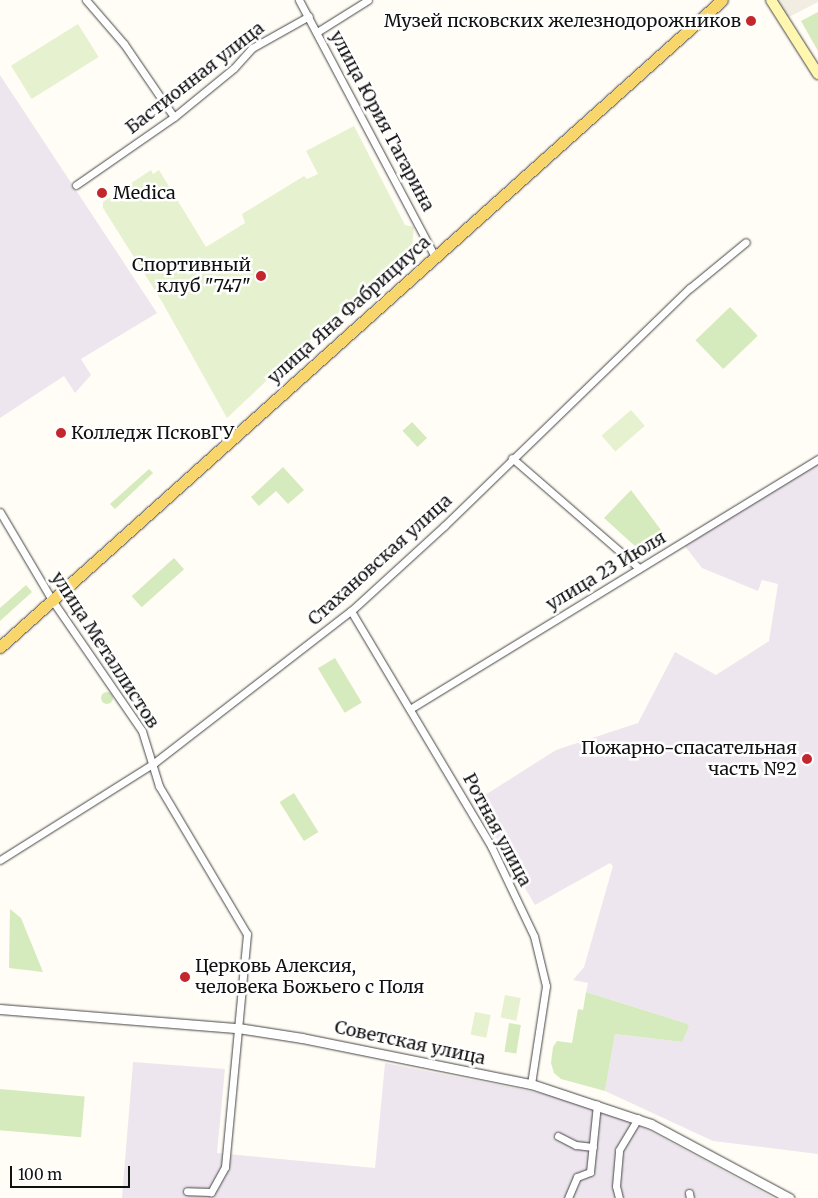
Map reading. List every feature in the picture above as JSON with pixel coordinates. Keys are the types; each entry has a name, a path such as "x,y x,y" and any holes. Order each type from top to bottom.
{"main road":[{"name":"улица Яна Фабрициуса","path":"0,646 722,0"},
{"path":"771,0 818,74"}],"street":[{"path":"86,0 124,44 174,117"},
{"name":"улица Юрия Гагарина","path":"299,0 318,32 435,257"},
{"path":"318,32 368,0"},
{"name":"Бастионная улица","path":"76,185 174,117 234,68 252,48 309,16"},
{"name":"Стахановская улица","path":"0,860 154,762 351,611 444,526 512,458 690,288 746,242"},
{"path":"512,458 639,568"},
{"name":"улица 23 Июля","path":"410,709 818,459"},
{"name":"улица Металлистов","path":"0,512 52,600 142,731 154,762 159,786 247,934 225,1168 211,1192 187,1192"},
{"name":"Ротная улица","path":"351,611 491,846 534,936 544,968 546,993 531,1084"},
{"name":"Советская улица","path":"0,1009 238,1028 302,1038 531,1084 638,1118 789,1198"},
{"path":"568,1198 577,1177 590,1172 597,1104"},
{"path":"619,1198 616,1186 619,1150 638,1118"},
{"path":"558,1136 576,1145 593,1147"}],"shaded area":[{"path":"776,0 818,0 818,2 787,18"},
{"path":"0,75 157,313 81,359 91,375 75,393 64,376 0,418"},
{"path":"818,464 818,1154 713,1141 605,1091 615,1034 682,1042 685,1023 586,992 588,983 573,980 584,967 613,866 610,863 535,905 474,802 556,750 638,723 675,652 716,675 769,641 778,584 762,580 758,591 702,568 684,545"},
{"path":"133,1062 225,1069 217,1153 375,1168 385,1063 561,1097 639,1125 774,1198 122,1198"}],"green space":[{"path":"818,12 818,51 801,21"},
{"path":"78,24 99,57 32,99 11,66"},
{"name":"Спортивный клуб \"747\"","path":"354,126 405,225 414,227 412,247 405,250 227,418 161,300 103,208 103,202 151,170 153,174 159,170 206,247 245,223 242,214 304,176 307,179 318,174 306,151"},
{"path":"730,307 758,336 723,369 695,340"},
{"path":"631,410 645,426 615,451 602,436"},
{"path":"412,422 427,438 417,447 402,431"},
{"path":"283,467 304,490 288,504 276,491 259,506 251,497"},
{"path":"149,469 153,473 115,509 110,504"},
{"path":"631,490 661,530 636,547 604,518"},
{"path":"174,558 184,569 142,607 132,596"},
{"path":"26,585 32,592 0,621 0,608"},
{"path":"335,658 362,703 345,713 318,668"},
{"path":"105,692 109,692 113,698 109,704 105,704 101,700 101,696"},
{"path":"294,793 318,832 304,841 280,802"},
{"path":"10,909 21,918 43,972 9,968"},
{"path":"586,992 685,1023 689,1026 682,1042 615,1034 605,1091 561,1079 554,1073 551,1063 553,1047 557,1041 572,1043 578,1009 583,1010"},
{"path":"505,995 521,998 516,1021 501,1018"},
{"path":"475,1012 491,1015 486,1038 471,1035"},
{"path":"509,1023 521,1025 516,1054 504,1052"},
{"path":"0,1089 85,1096 81,1137 0,1130"}],"place":[{"name":"Музей псковских железнодорожников","path":"751,21"},
{"name":"Medica","path":"102,193"},
{"name":"Спортивный клуб \"747\"","path":"261,276"},
{"name":"Колледж ПсковГУ","path":"61,433"},
{"name":"Пожарно-спасательная часть №2","path":"807,759"},
{"name":"Церковь Алексия, человека Божьего с Поля","path":"185,977"}]}
